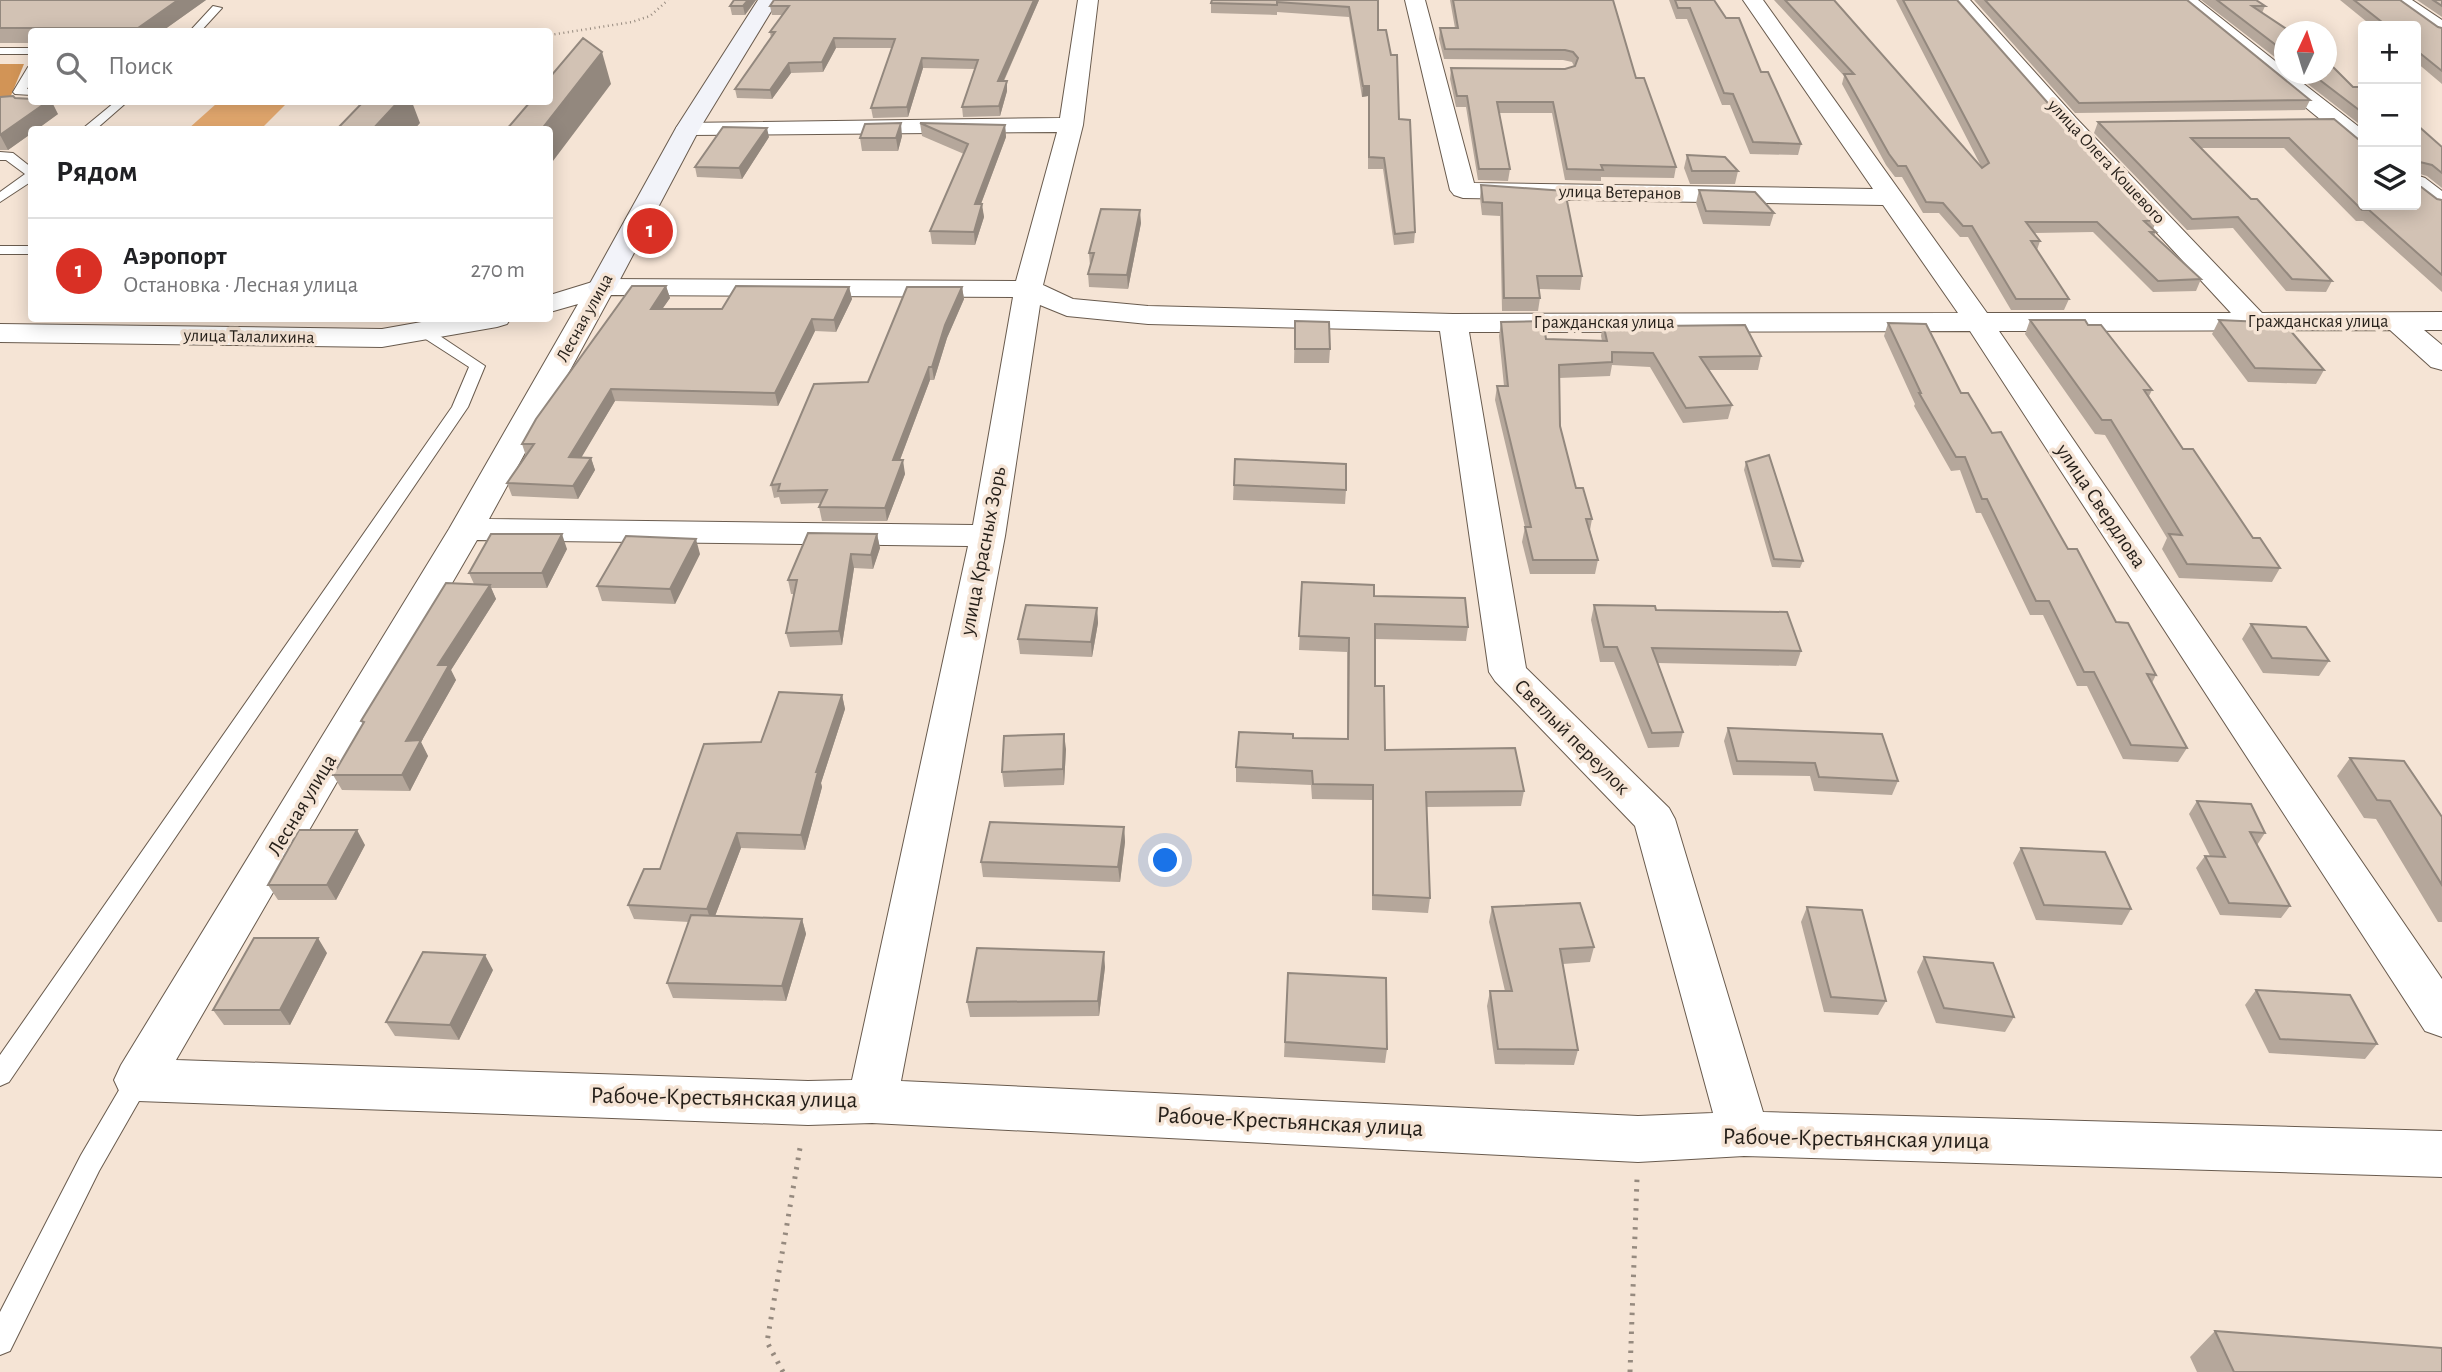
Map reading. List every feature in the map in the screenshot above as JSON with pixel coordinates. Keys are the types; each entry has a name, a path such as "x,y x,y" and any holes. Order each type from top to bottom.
{"street":[{"name":"Лесная улица","path":"138,1080 466,529 688,128 768,0"},
{"name":"улица Красных Зорь","path":"872,1101 988,536 1028,289 1071,125 1088,0"},
{"name":"улица Ветеранов","path":"1415,0 1463,190 1889,197"},
{"name":"улица Свердлова","path":"1753,0 1979,323 2442,1017"},
{"name":"улица Олега Кошевого","path":"1959,0 2068,123 2255,322"},
{"path":"2185,0 2358,138"},
{"path":"2398,0 2442,29"},
{"path":"1432,69 1458,69"},
{"path":"2295,121 2335,120"},
{"path":"2068,123 2094,123"},
{"path":"688,128 1071,125"},
{"path":"2421,187 2442,203"},
{"path":"553,303 602,287"},
{"name":"Гражданская улица","path":"602,287 1028,289 1068,307 1148,315 1454,323 2442,321"},
{"name":"улица Талалихина","path":"0,333 382,338 431,326 464,322"},
{"path":"2398,322 2442,361"},
{"name":"Светлый переулок","path":"1454,323 1508,672 1654,819 1744,1134"},
{"path":"466,529 988,536"},
{"name":"Рабоче-Крестьянская улица","path":"138,1080 808,1103 872,1101 1638,1139 1744,1134 2442,1154"}],"lane":[{"path":"198,28 217,8"},
{"path":"0,51 28,51"},
{"path":"28,76 19,92 28,92"},
{"path":"92,126 117,105"},
{"path":"0,156 9,156 28,171"},
{"path":"0,198 28,177"},
{"path":"0,250 28,250"},
{"path":"0,1075 460,407 477,366 431,326"},
{"path":"0,1341 90,1163 138,1080"}],"path":[{"path":"553,35 632,22 650,16 668,0"},
{"path":"783,1372 766,1342 808,1103"},
{"path":"1630,1372 1638,1139"}],"shaded area":[{"path":"0,64 24,64 10,98 0,105"},
{"path":"215,105 285,105 264,126 191,126"}],"building":[{"path":"0,0 178,0 138,28 0,28"},
{"path":"734,0 748,0 743,6 730,6"},
{"path":"774,0 1034,0 998,81 1007,81 999,106 962,107 978,60 922,58 907,107 871,108 895,39 834,38 822,62 789,63 770,90 735,89 775,32 770,32 789,6 770,6"},
{"path":"1212,0 1378,0 1378,30 1386,30 1391,55 1397,55 1399,119 1410,120 1415,232 1395,234 1384,158 1369,157 1369,86 1363,86 1349,7 1277,2 1277,5 1211,3"},
{"path":"1453,0 1613,0 1636,78 1644,78 1676,167 1601,165 1603,170 1567,169 1553,102 1497,102 1510,169 1479,169 1467,96 1457,96 1451,68 1565,69 1575,66 1578,58 1573,52 1565,50 1445,49 1440,28 1458,28"},
{"path":"1675,0 1714,0 1726,18 1739,18 1761,72 1768,72 1801,144 1753,142 1733,94 1724,93 1690,8 1678,8"},
{"path":"1785,0 1834,0 1982,168 1989,163 1903,0 1957,0 2062,119 2157,220 2144,221 2156,232 2150,232 2201,279 2158,281 2097,222 2026,222 2040,241 2031,241 2069,299 2016,299 1972,226 1963,226 1943,203 1926,202 1906,166 1898,166 1844,74 1854,74"},
{"path":"1985,0 2187,0 2274,71 2274,84 2290,84 2310,100 2079,103"},
{"path":"2217,0 2256,0 2265,6 2252,6 2274,21 2274,44"},
{"path":"2354,0 2400,0 2442,28 2442,71 2421,54 2421,21 2381,21"},
{"path":"583,38 602,52 544,126 509,126 527,105 553,105 553,73"},
{"path":"2337,71 2353,87 2358,87 2358,109 2325,84 2337,84"},
{"path":"0,97 28,99 28,105 43,105 0,135"},
{"path":"360,105 395,105 376,126 340,126"},
{"path":"2334,119 2358,139 2358,206 2289,138 2191,138 2251,199 2257,199 2332,281 2292,279 2238,217 2192,219 2098,122"},
{"path":"901,123 896,138 860,138 865,124"},
{"path":"920,123 1005,125 975,204 982,204 974,232 930,231 968,144"},
{"path":"723,127 767,128 739,168 695,167"},
{"path":"2421,128 2442,147 2442,173 2432,165 2421,162"},
{"path":"1687,155 1725,157 1738,171 1692,171"},
{"path":"1481,185 1565,191 1582,276 1537,276 1540,298 1504,298 1502,203 1483,202"},
{"path":"2421,187 2442,200 2442,275 2369,210 2421,210"},
{"path":"1699,190 1755,192 1774,213 1706,211"},
{"path":"1101,209 1140,210 1127,275 1088,274 1094,253 1089,253"},
{"path":"632,286 666,286 651,309 722,309 736,286 849,287 834,320 812,319 775,393 611,389 569,457 591,458 573,486 507,483 534,444 522,444 536,419"},
{"path":"907,287 962,287 893,460 903,460 885,508 819,507 827,490 778,491 780,484 771,485 814,384 868,382"},
{"path":"2030,320 2085,320 2088,325 2101,325 2152,390 2144,390 2183,449 2193,449 2253,538 2260,538 2280,568 2187,564 2169,534 2182,535 2111,420 2102,420"},
{"path":"2219,320 2284,323 2324,370 2255,368"},
{"path":"1295,321 1329,322 1330,349 1295,349"},
{"path":"1543,321 1546,339 1607,341 1603,323 1655,326 1745,325 1761,356 1700,357 1732,405 1686,408 1653,353 1612,352 1612,362 1559,365 1560,426 1576,488 1583,488 1592,519 1586,519 1598,560 1533,560 1525,527 1531,527 1497,386 1508,386 1501,322"},
{"path":"1888,323 1926,324 1961,393 1968,393 1992,433 2001,432 2068,549 2077,549 2116,622 2128,623 2156,675 2147,674 2187,748 2131,745 2094,672 2084,672 2049,601 2036,601 1987,499 1982,499 1965,457 1956,457 1919,393"},
{"path":"1769,455 1803,561 1774,559 1746,462"},
{"path":"1235,459 1346,464 1346,490 1234,485"},
{"path":"808,533 877,534 871,555 851,554 839,631 786,633 797,580 788,580"},
{"path":"491,534 562,534 542,573 469,573"},
{"path":"626,536 696,539 670,589 597,586"},
{"path":"1302,582 1374,585 1374,596 1465,598 1468,627 1375,624 1375,686 1384,686 1385,750 1515,748 1524,791 1426,792 1430,898 1373,895 1373,785 1313,784 1312,771 1236,767 1239,732 1293,734 1293,738 1348,739 1349,638 1299,636"},
{"path":"446,583 490,585 438,665 449,665 406,741 421,740 402,775 333,775 364,722 361,721"},
{"path":"1026,605 1097,608 1091,642 1018,639"},
{"path":"1594,605 1655,606 1656,610 1787,612 1801,651 1652,648 1683,732 1652,733 1617,647 1604,647"},
{"path":"2251,624 2306,627 2329,661 2272,658"},
{"path":"779,692 842,695 816,772 801,835 737,833 707,909 628,905 644,869 660,869 704,744 761,742"},
{"path":"1728,728 1882,734 1898,781 1819,777 1815,763 1737,761"},
{"path":"1064,734 1063,769 1002,772 1004,736"},
{"path":"2350,758 2404,761 2442,817 2442,885 2390,801 2377,800"},
{"path":"2197,801 2251,804 2265,833 2250,832 2290,906 2229,903 2205,856 2225,857"},
{"path":"990,822 1124,827 1118,867 981,862"},
{"path":"299,830 357,830 327,885 268,885"},
{"path":"2021,848 2105,852 2131,909 2044,905"},
{"path":"1580,903 1594,947 1560,949 1578,1050 1498,1049 1490,991 1512,991 1492,907"},
{"path":"1807,907 1862,910 1886,1001 1831,997"},
{"path":"691,915 802,919 782,986 667,983"},
{"path":"254,938 318,938 280,1010 213,1010"},
{"path":"977,948 1104,952 1098,1001 967,1002"},
{"path":"423,952 485,955 450,1025 386,1022"},
{"path":"1924,957 1993,963 2014,1017 1944,1008"},
{"path":"1288,973 1386,978 1387,1049 1285,1042"},
{"path":"2256,990 2350,995 2377,1044 2280,1039"},
{"path":"2215,1331 2442,1348 2442,1372 2234,1372"}],"place":[{"name":"Аэропорт","path":"650,231"}]}
